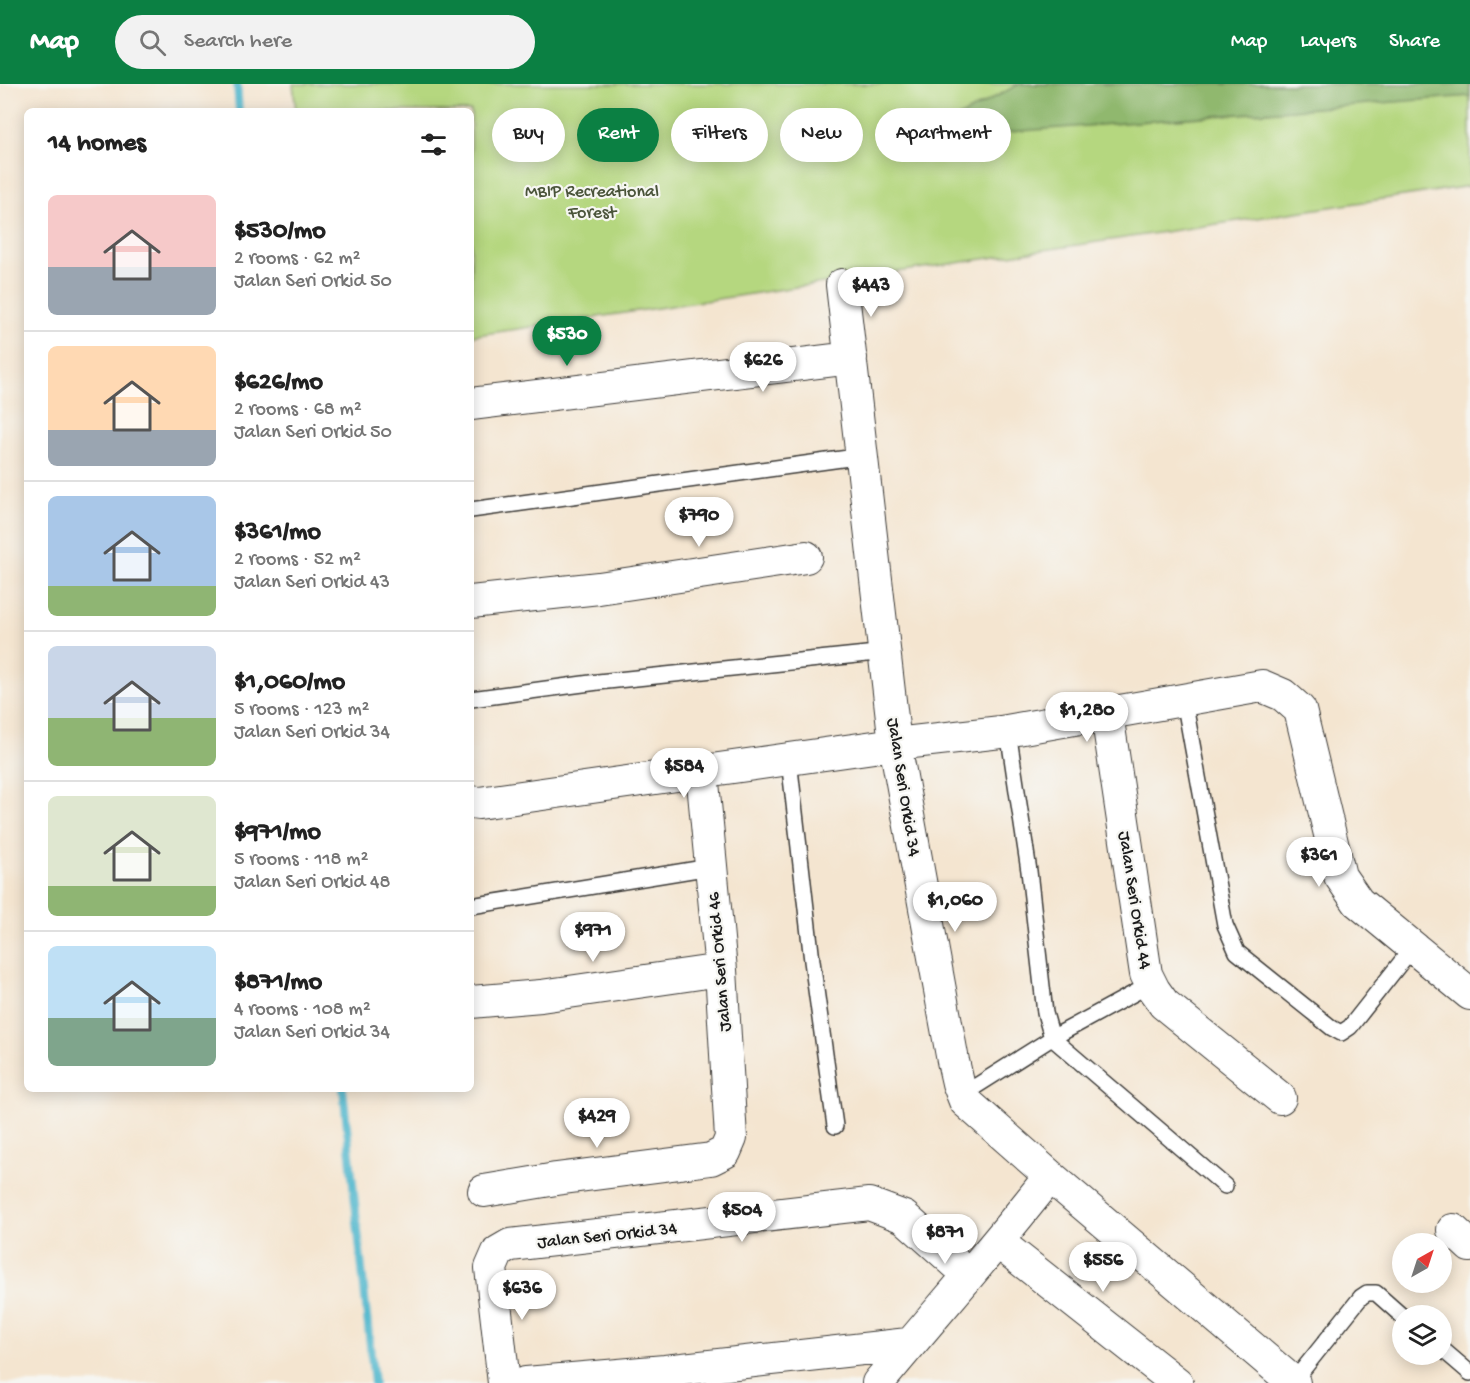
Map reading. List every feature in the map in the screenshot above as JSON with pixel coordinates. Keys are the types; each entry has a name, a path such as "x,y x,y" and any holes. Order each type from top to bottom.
{"street":[{"name":"Jalan Seri Orkid 34","path":"843,285 896,744 953,1061 965,1101 1050,1176 1294,1382"},
{"path":"474,404 851,357"},
{"path":"474,602 599,588 806,557"},
{"path":"474,802 1008,731 1263,686 1283,694 1300,710 1340,876 1358,902 1470,994"},
{"name":"Jalan Seri Orkid 44","path":"1107,714 1146,974 1164,1004 1280,1098"},
{"name":"Jalan Seri Orkid 46","path":"484,1191 556,1179 711,1159 725,1152 730,1138 721,970 702,772"},
{"path":"474,1002 542,996 721,970"},
{"path":"891,1379 908,1344 998,1242 1050,1176"},
{"name":"Jalan Seri Orkid 34","path":"504,1383 491,1268 498,1252 510,1245 869,1204 904,1217 969,1275"},
{"path":"998,1242 1177,1383"},
{"path":"526,1383 665,1377 908,1344"}],"lane":[{"path":"474,510 863,456"},
{"path":"474,699 598,682 886,652"},
{"path":"1184,700 1225,925 1237,952 1341,1033 1350,1027 1413,947"},
{"path":"1008,731 1029,871 1045,1013 1052,1038 1225,1186"},
{"path":"789,760 812,961 835,1126"},
{"path":"474,906 710,867"},
{"path":"963,1095 1052,1038 1151,984"},
{"path":"1294,1382 1361,1297 1367,1293 1376,1293 1392,1307"},
{"path":"1452,1358 1470,1373"}],"green space":[{"name":"MBIP Recreational Forest","path":"293,84 1470,84 1470,186 474,336 474,108 296,108"},
{"path":"1019,84 1470,84 1470,96 1011,132 1011,108 975,108"}],"waterway":[{"path":"237,84 239,108"},
{"path":"343,1092 374,1383"}]}
